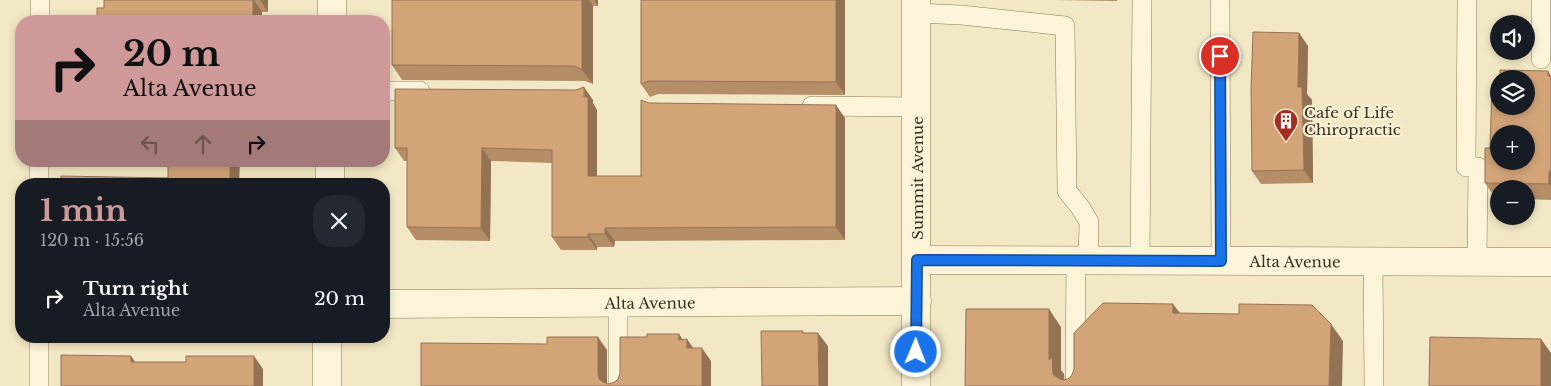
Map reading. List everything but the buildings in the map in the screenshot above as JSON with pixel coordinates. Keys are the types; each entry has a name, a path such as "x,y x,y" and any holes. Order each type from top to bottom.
{"street":[{"path":"332,0 332,15"},
{"name":"Summit Avenue","path":"916,6 916,386"},
{"name":"Alta Avenue","path":"917,260 1551,262"},
{"name":"Alta Avenue","path":"390,304 917,301"},
{"path":"327,343 327,386"}],"lane":[{"path":"40,0 40,15"},
{"path":"1140,260 1142,0"},
{"path":"1220,0 1221,261"},
{"path":"1467,0 1466,167 1478,167 1477,262"},
{"path":"1541,0 1541,59"},
{"path":"916,6 961,15 1065,26 1067,191 1089,222 1082,260 1075,386"},
{"path":"390,91 434,91"},
{"path":"797,106 916,107"},
{"path":"1373,261 1374,386"},
{"path":"618,302 618,386"},
{"path":"39,343 39,386"}],"place":[{"name":"Cafe of Life Chiropractic","path":"1286,142"}],"route":[{"path":"916,352 917,260 1221,261 1220,56"}]}
